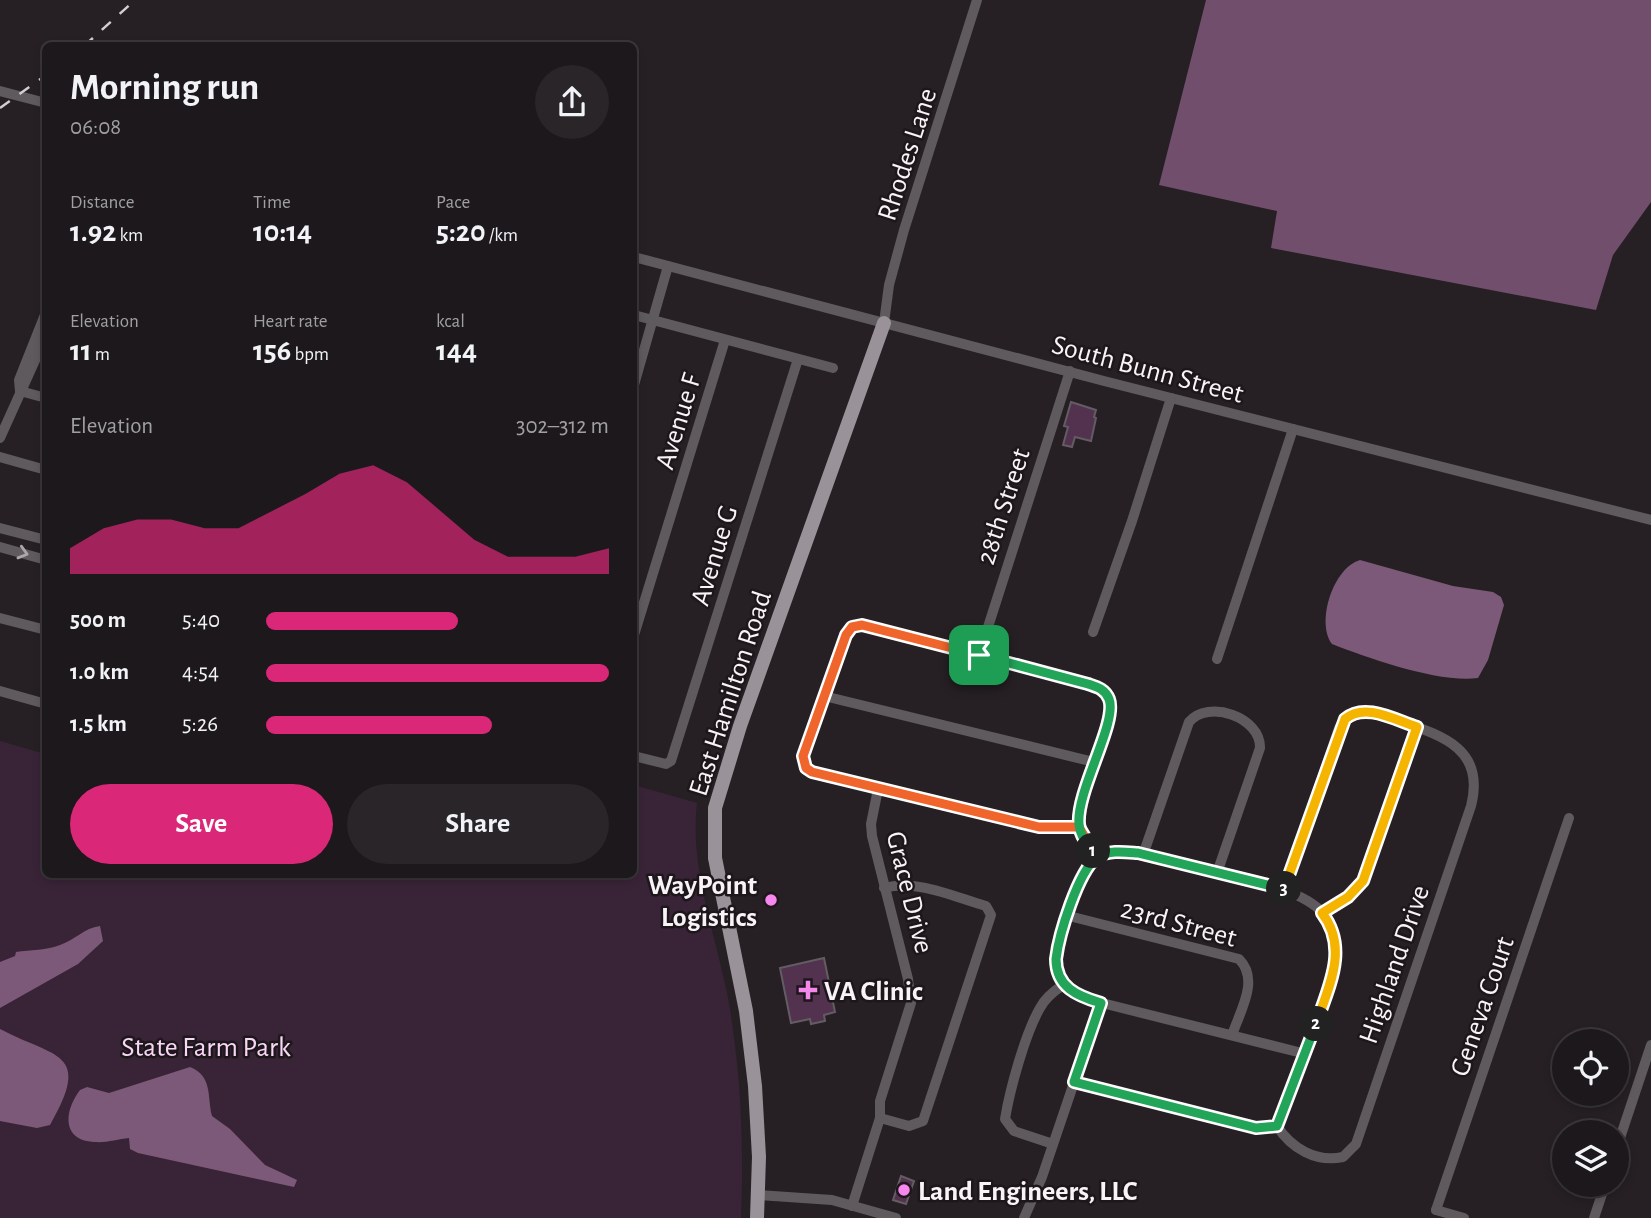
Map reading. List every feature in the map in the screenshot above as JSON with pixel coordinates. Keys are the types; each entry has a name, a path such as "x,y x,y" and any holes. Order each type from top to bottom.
{"main road":[{"name":"East Hamilton Road","path":"757,1218 757,1115 752,1056 744,999 715,858 715,808 740,726 884,323"}],"street":[{"name":"Rhodes Lane","path":"884,323 889,285 904,230 977,0"},
{"path":"0,91 42,102"},
{"name":"South Bunn Street","path":"637,258 1651,520"},
{"path":"637,375 668,266"},
{"path":"637,316 833,368"},
{"path":"20,391 19,380 42,322"},
{"name":"Avenue F","path":"637,625 726,340"},
{"path":"0,438 42,346"},
{"name":"Avenue G","path":"637,757 670,763 798,359"},
{"name":"28th Street","path":"979,655 1070,371"},
{"path":"20,391 42,397"},
{"path":"1093,632 1171,398"},
{"path":"1217,659 1293,429"},
{"path":"0,457 42,469"},
{"path":"0,528 42,539"},
{"path":"0,547 42,559"},
{"path":"0,618 42,629"},
{"path":"1079,827 1039,827 812,772 804,764 803,756 846,635 852,627 862,625 1100,688 1107,695 1110,716 1082,800 1079,827 1097,857"},
{"path":"0,691 42,703"},
{"path":"824,696 1094,761"},
{"path":"1143,855 1189,722 1204,711 1228,715 1242,719 1254,727 1259,736 1260,748 1217,873"},
{"path":"1284,890 1345,719 1354,712 1366,711 1417,727 1363,881 1348,897 1322,913"},
{"name":"Highland Drive","path":"1277,1126 1287,1140 1300,1150 1324,1158 1343,1157 1356,1144 1361,1130 1471,806 1474,780 1469,764 1454,744 1437,733 1417,727"},
{"name":"Grace Drive","path":"852,1206 880,1118 880,1101 911,1003 908,979 884,888 871,824 878,789"},
{"name":"Geneva Court","path":"1438,1214 1569,818"},
{"path":"1074,1082 1256,1128 1277,1126 1306,1054 1336,964 1335,935 1322,913 1300,897 1284,890 1143,855 1104,853 1087,869 1069,916 1056,959 1057,971 1063,985 1078,995 1101,1003 1306,1054"},
{"path":"880,1118 909,1126 923,1121 991,915 986,906 918,887 897,885 884,888"},
{"name":"23rd Street","path":"1069,916 1238,959 1247,969 1250,979 1232,1035"},
{"path":"1053,1144 1014,1131 1005,1119 1008,1100 1040,1007 1063,985"},
{"path":"1024,1218 1053,1144 1101,1003"},
{"path":"1626,1120 1651,1045"},
{"path":"758,1195 811,1197 895,1218"},
{"path":"1594,1218 1601,1197"},
{"path":"1438,1214 1464,1218"}],"green space":[{"name":"State Farm Park","path":"0,741 42,753 42,878 637,878 637,786 697,803 700,877 728,998 739,1080 742,1136 741,1218 0,1218"}],"shaded area":[{"path":"1206,0 1651,0 1651,202 1613,255 1596,310 1271,248 1277,211 1159,185"},
{"path":"1360,560 1453,586 1493,592 1501,597 1504,605 1488,660 1478,678 1462,679 1425,673 1385,663 1332,644 1326,623 1330,597 1342,573"},
{"path":"100,926 103,941 78,964 0,1008 0,962 15,956 16,952 60,945"},
{"path":"0,1029 51,1053 62,1060 68,1070 68,1083 50,1125 37,1128 0,1121"},
{"path":"190,1067 206,1081 212,1116 230,1129 265,1165 297,1180 294,1187 138,1153 130,1149 129,1138 95,1142 84,1140 71,1131 69,1115 80,1090 87,1087 109,1093"}],"building":[{"path":"1071,402 1096,410 1091,441 1075,437 1072,447 1063,445 1068,427 1064,426"},
{"name":"VA Clinic","path":"824,958 835,1012 824,1015 825,1021 811,1024 810,1019 791,1023 780,968"},
{"name":"Land Engineers, LLC","path":"901,1176 914,1181 906,1204 893,1200"}],"railway":[{"path":"88,42 135,0"},
{"path":"0,108 42,78"}],"place":[{"name":"WayPoint Logistics","path":"771,900"},
{"name":"VA Clinic","path":"808,990"},
{"name":"Land Engineers, LLC","path":"904,1190"}],"route":[{"path":"979,655 862,625 852,627 846,635 803,756 806,768 812,772 1039,827 1079,827 1097,857 1091,862 1079,885 1057,953 1056,965 1063,985 1078,995 1101,1003 1074,1082 1256,1128 1277,1126 1334,974 1335,935 1322,913 1348,897 1363,881 1417,727 1366,711 1354,712 1345,719 1339,728 1284,890 1138,853 1104,853 1097,857 1086,842 1079,827 1079,821 1082,800 1110,716 1107,695 1100,688 1088,684 979,655"}]}
